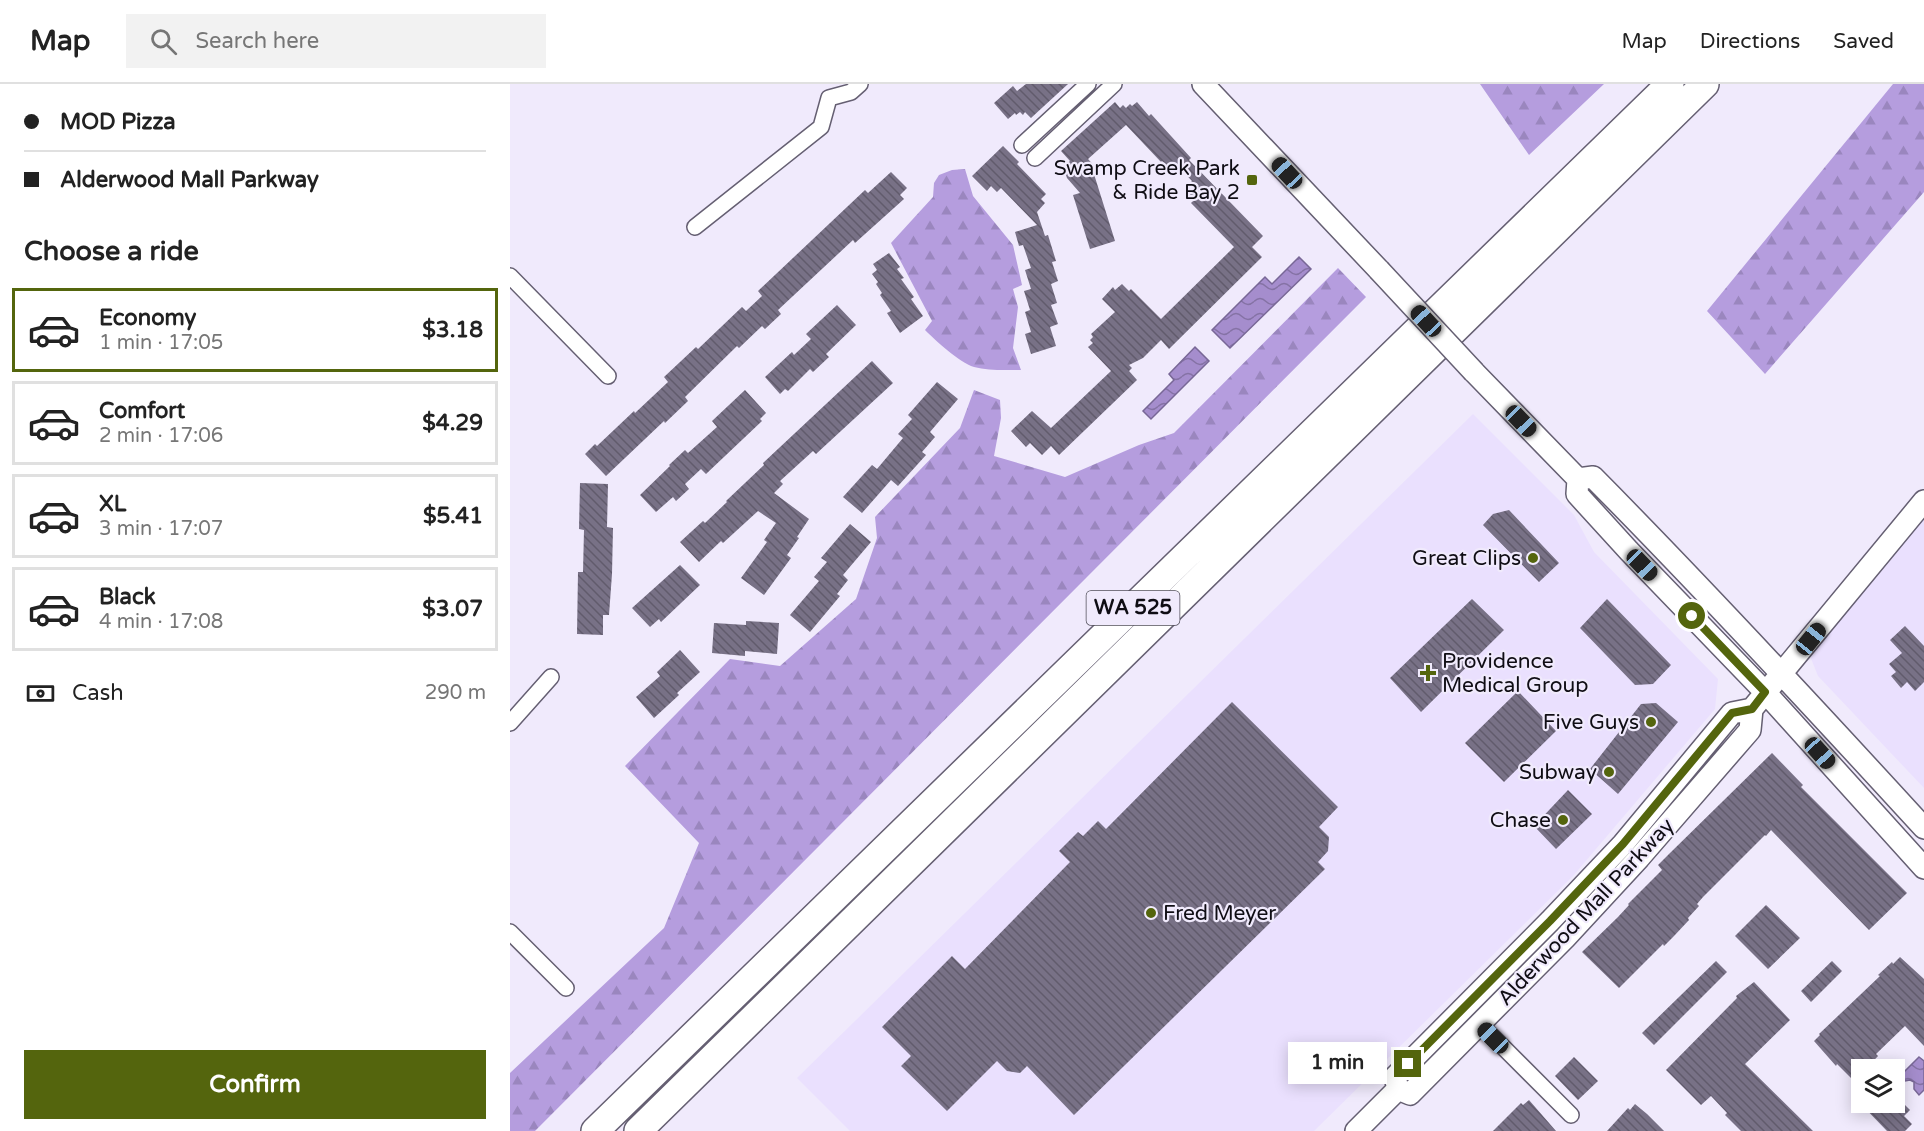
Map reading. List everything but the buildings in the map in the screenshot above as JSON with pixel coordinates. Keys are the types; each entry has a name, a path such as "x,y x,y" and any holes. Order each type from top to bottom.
{"highway":[{"name":"WA 525","path":"595,1131 1670,84"},
{"name":"WA 525","path":"638,1131 1705,84"},
{"path":"646,1131 679,1093"}],"main road":[{"path":"1203,84 1578,479 1577,494 1765,692 1924,868"},
{"path":"1578,479 1593,477 1783,673 1924,828"},
{"name":"Alderwood Mall Parkway","path":"1398,1089 1410,1094 1565,938 1617,882 1750,730 1752,709 1924,501"},
{"name":"Alderwood Mall Parkway","path":"1398,1089 1395,1077 1616,851 1732,713 1752,709"},
{"name":"Alderwood Mall Parkway","path":"1356,1131 1398,1089"}],"street":[{"path":"695,227 821,127 829,99 851,92 860,84"},
{"path":"1022,145 1088,84"},
{"path":"1035,159 1114,84"},
{"path":"510,276 608,376"},
{"path":"510,723 551,677"},
{"path":"510,932 566,988"},
{"path":"1480,1024 1571,1115"}],"shaded area":[{"path":"1473,414 1574,515 1594,552 1718,679 1715,709 1573,876 1314,1131 850,1131 797,1078"},
{"path":"1924,501 1924,788 1818,676 1810,656 1821,626"}],"green space":[{"path":"1480,84 1604,84 1529,155"},
{"path":"1893,84 1924,84 1924,192 1765,374 1707,311"},
{"path":"965,169 973,196 1013,245 1022,285 1013,289 1018,307 1013,348 1021,370 991,370 974,367 955,356 930,335 925,330 932,321 891,243 933,197 934,183 939,175 952,170"},
{"path":"1338,268 1366,297 535,1131 510,1131 510,1073 664,928 699,843 625,766 730,659 780,666 856,599 877,538 875,517 960,428 974,390 1000,400 1001,418 994,456 1065,477 1139,445 1174,433"}],"water":[{"path":"1299,257 1311,269 1230,348 1212,330 1265,277 1272,284"},
{"path":"1195,347 1209,361 1151,419 1143,411 1174,380 1169,374"},
{"path":"1919,1057 1924,1061 1924,1090 1919,1095 1914,1089 1914,1082 1905,1081 1905,1071"}],"place":[{"name":"Swamp Creek Park & Ride Bay 2","path":"1252,180"},
{"name":"Great Clips","path":"1533,558"},
{"name":"Providence Medical Group","path":"1428,673"},
{"name":"Five Guys","path":"1651,722"},
{"name":"Subway","path":"1609,772"},
{"name":"Chase","path":"1563,820"},
{"name":"Fred Meyer","path":"1151,913"}],"route":[{"path":"1408,1064 1623,844 1732,713 1752,709 1765,692 1692,616"}]}
